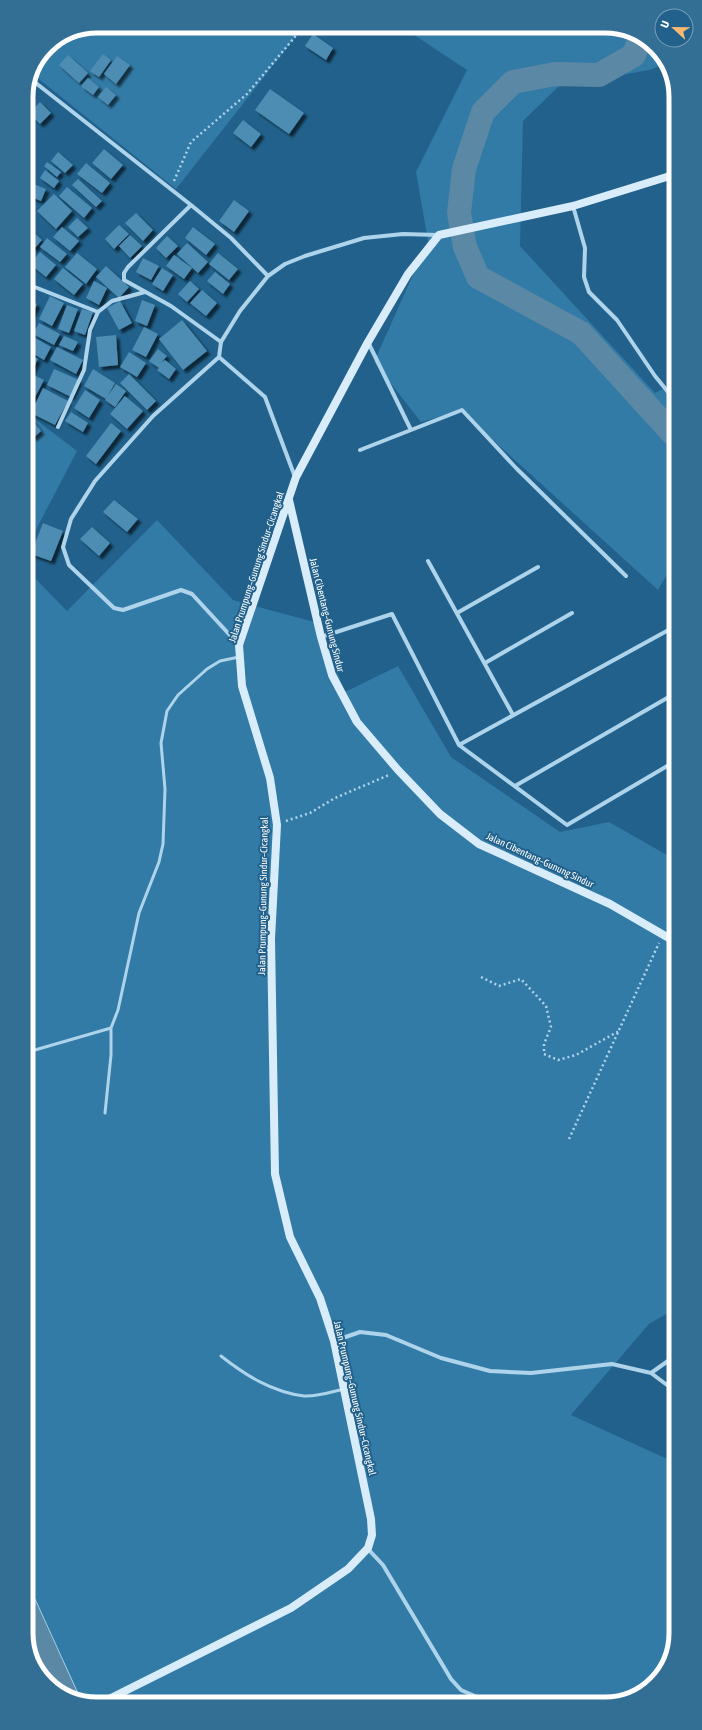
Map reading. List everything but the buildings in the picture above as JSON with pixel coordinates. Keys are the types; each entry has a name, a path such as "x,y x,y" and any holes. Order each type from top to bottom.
{"main road":[{"path":"439,235 573,206 669,176"},
{"name":"Jalan Prumpung–Gunung Sindur–Cicangkal","path":"368,1548 372,1535 371,1519 334,1341 320,1298 290,1237 275,1174 271,939 277,825 270,778 242,686 239,645 296,477 368,342 408,274 439,235"},
{"name":"Jalan Cibentang–Gunung Sindur","path":"289,500 321,637 332,675 357,722 398,770 440,814 479,844 610,904 669,938"},
{"path":"113,1697 291,1608 348,1569 368,1548"}],"street":[{"path":"35,82 231,238 268,276"},
{"path":"191,205 124,273 124,280 171,306 221,342"},
{"path":"573,206 586,248 584,277 589,292 617,320 655,376 669,393"},
{"path":"239,645 192,594 181,590 123,610 114,608 69,565 63,547 71,519 95,481 153,416 219,357 221,342 240,311 268,276 285,264 304,256 364,238 403,234 439,235"},
{"path":"33,286 98,312"},
{"path":"58,427 84,370 90,330 98,312 112,301 145,292"},
{"path":"368,342 411,430"},
{"path":"219,357 265,397 296,477"},
{"path":"360,450 462,410 516,468 626,576"},
{"path":"428,561 513,715"},
{"path":"457,612 538,567"},
{"path":"485,664 572,613"},
{"path":"321,637 392,614 459,745 567,825 669,765"},
{"path":"459,745 669,630"},
{"path":"516,786 669,697"},
{"path":"334,1341 360,1332 386,1335 441,1358 490,1371 531,1373 612,1364 651,1373 669,1386"},
{"path":"651,1373 669,1360"},
{"path":"368,1548 383,1565 450,1679 461,1690 477,1697"}],"lane":[{"path":"105,1113 111,1055 111,1028 118,1010 139,913 159,862 163,844 165,789 161,743 167,711 178,695 207,669 220,661 239,657"},
{"path":"33,1051 111,1028"},
{"path":"221,1356 244,1375 276,1389 305,1396 344,1389"}],"path":[{"path":"171,190 176,173 191,142 247,94 298,33"},
{"path":"277,825 310,813 335,798 398,770"},
{"path":"569,1139 663,935"},
{"path":"481,977 498,986 521,979 546,1006 551,1027 544,1044 544,1054 558,1060 576,1055 619,1031"}],"shaded area":[{"path":"97,33 299,33 176,189 36,77 46,58 55,49 76,36"},
{"path":"411,33 618,34 630,38 644,46 656,58 661,66 649,70 558,87 523,121 520,246 655,393 669,386 669,571 658,590 461,411 421,422 374,362 428,241 416,172 467,70"},
{"path":"33,418 77,451 33,535"},
{"path":"157,520 233,600 318,623 345,692 398,666 451,757 560,832 609,822 669,856 669,1312 649,1324 571,1415 669,1460 668,1642 666,1654 656,1672 641,1686 634,1690 618,1696 605,1697 92,1697 78,1694 33,1595 33,576 67,611"},
{"path":"33,1595 78,1694 58,1684 46,1672 36,1654 33,1633"}],"waterway":[{"path":"638,43 634,55 599,75 555,74 513,82 483,112 464,169 459,213 465,247 478,277 581,333 669,430"}]}
